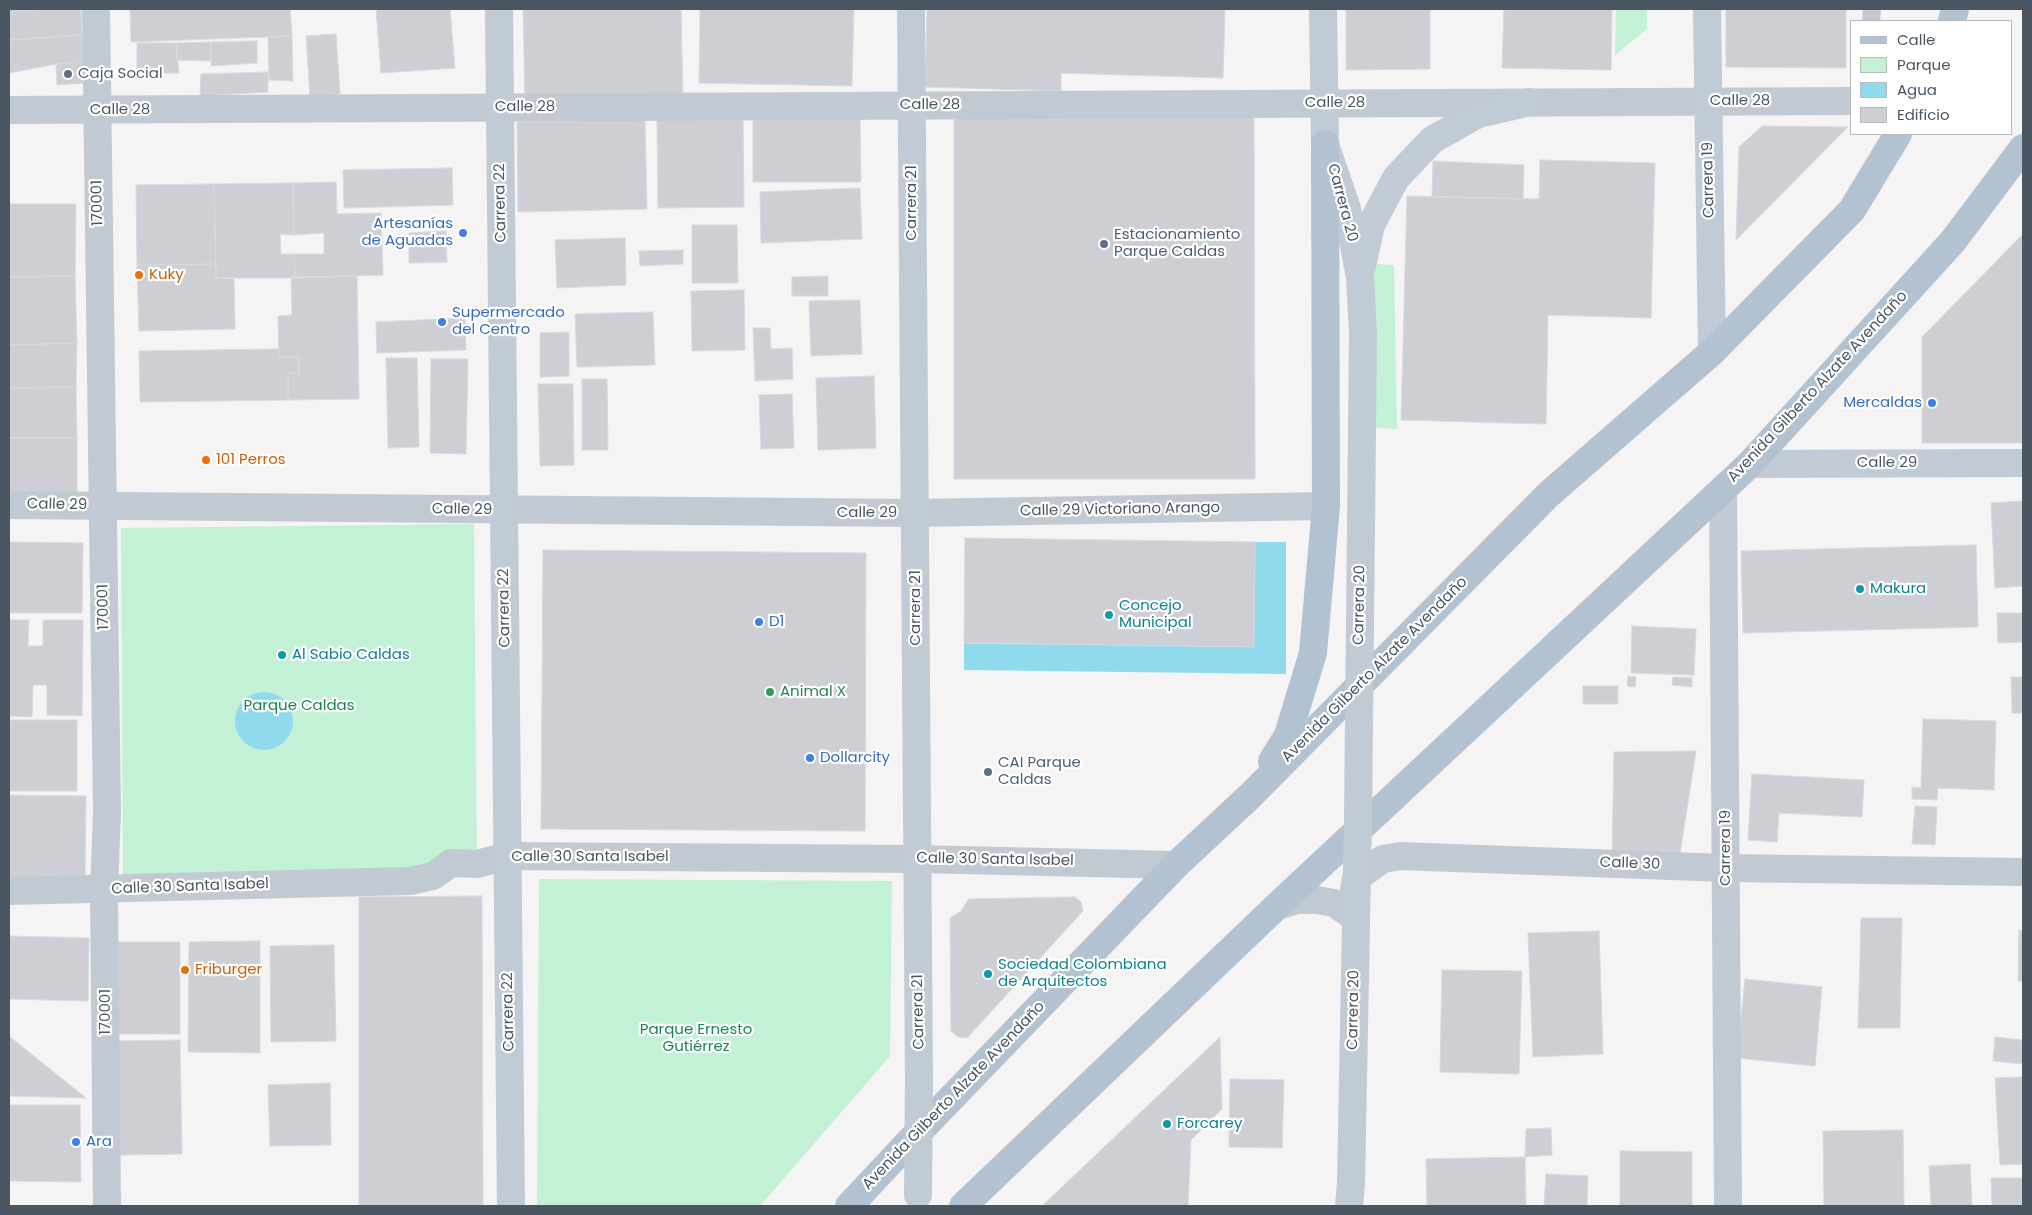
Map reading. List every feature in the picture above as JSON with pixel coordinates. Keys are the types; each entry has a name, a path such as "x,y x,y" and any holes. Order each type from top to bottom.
{"main road":[{"name":"Carrera 22","path":"499,9 511,1206"},
{"name":"Carrera 21","path":"911,9 919,1080 918,1201"},
{"name":"Carrera 20","path":"1323,9 1325,144 1347,209 1360,277 1363,333 1358,819 1348,1198"},
{"name":"Carrera 19","path":"1707,9 1712,352"},
{"path":"1360,277 1371,225 1391,186 1396,178 1432,140 1478,114 1530,102"},
{"name":"Avenida Gilberto Alzate Avendaño","path":"849,1206 1176,865 1251,795 1549,494 1712,352 1852,210 1897,135"},
{"path":"1251,795 1288,736 1313,653 1326,506 1325,144"},
{"name":"Avenida Gilberto Alzate Avendaño","path":"963,1206 1277,906 1750,464 1953,241 2023,148"},
{"name":"Calle 29","path":"1750,464 2023,463"}],"street":[{"name":"170001","path":"96,9 107,812 104,890 107,1206"},
{"name":"Calle 28","path":"9,110 1850,101"},
{"name":"Carrera 19","path":"1723,489 1728,1206"},
{"name":"Calle 29","path":"9,505 915,513"},
{"name":"Calle 29 Victoriano Arango","path":"915,513 1326,506"},
{"name":"Calle 30 Santa Isabel","path":"9,892 410,881 433,876 451,864 477,864 507,856 917,859 1176,865"},
{"name":"Calle 30","path":"1350,914 1356,878 1383,859 1400,856 1726,868 2023,872"},
{"path":"1277,906 1297,900 1317,900 1334,903 1350,914"},
{"name":"Carrera 20","path":"1348,1198 1350,914"}],"green space":[{"path":"1616,9 1647,9 1647,29 1615,55"},
{"path":"1354,263 1394,265 1397,429 1356,426"},
{"name":"Parque Caldas","path":"474,524 477,864 433,876 123,889 121,528"},
{"name":"Parque Ernesto Gutiérrez","path":"539,879 892,881 890,1056 760,1206 537,1206"}],"water":[{"path":"1255,542 1286,542 1286,674 964,670 964,643 1253,647"},
{"path":"258,692 270,692 285,700 293,715 293,727 285,742 270,750 258,750 243,742 235,727 235,715 243,700"}],"building":[{"path":"9,9 48,9 9,12"},
{"path":"81,9 82,35 9,40 9,12"},
{"path":"130,9 290,9 292,36 131,42"},
{"path":"376,9 450,9 455,68 381,73"},
{"path":"523,9 681,9 683,97 525,101"},
{"path":"700,9 854,9 852,86 699,83"},
{"path":"927,9 1225,9 1223,78 1061,73 1061,91 925,87"},
{"path":"1346,9 1430,9 1430,69 1346,70"},
{"path":"1504,9 1612,9 1611,70 1502,68"},
{"path":"1726,9 1846,9 1846,68 1726,67"},
{"path":"336,34 340,94 310,96 306,36"},
{"path":"82,35 84,62 56,64 9,73 9,40"},
{"path":"292,36 293,81 269,80 268,37"},
{"path":"257,41 257,63 211,66 211,42"},
{"path":"211,42 211,61 177,60 176,43"},
{"path":"137,43 176,43 179,73 137,73"},
{"path":"84,62 85,83 57,85 56,64"},
{"path":"268,72 268,92 200,96 201,74"},
{"path":"860,107 861,182 753,182 753,108"},
{"name":"Estacionamiento Parque Caldas","path":"954,116 1254,117 1255,479 954,479"},
{"path":"743,117 744,207 658,208 657,118"},
{"path":"645,120 647,209 518,212 517,122"},
{"path":"1762,126 1848,127 1736,240 1739,147"},
{"path":"1540,160 1655,163 1651,318 1548,315 1546,424 1401,420 1407,196 1539,199"},
{"path":"1433,161 1524,165 1523,199 1432,197"},
{"path":"452,168 453,205 344,208 343,170"},
{"path":"336,182 337,214 381,213 383,275 295,278 294,254 324,254 324,233 294,235 293,183"},
{"path":"293,183 294,235 280,234 281,254 294,254 295,278 216,278 214,184"},
{"path":"214,184 216,264 137,265 136,185"},
{"path":"860,188 862,239 761,243 760,192"},
{"path":"9,204 76,204 75,276 9,277"},
{"path":"692,225 737,225 738,283 692,283"},
{"path":"446,231 447,262 409,263 409,233"},
{"path":"2023,234 2023,443 1922,443 1922,337"},
{"path":"625,238 626,285 557,288 555,240"},
{"path":"683,250 683,264 640,266 639,251"},
{"path":"216,264 216,278 234,279 235,329 139,331 137,265"},
{"path":"75,276 77,343 9,345 9,277"},
{"path":"357,276 359,399 288,400 288,373 299,373 299,357 279,357 278,316 292,315 291,277"},
{"path":"828,276 828,296 792,296 792,277"},
{"path":"744,290 745,350 692,351 691,291"},
{"path":"860,300 862,354 811,356 809,301"},
{"path":"653,312 655,365 577,367 575,314"},
{"path":"465,318 466,350 377,353 376,322"},
{"path":"753,328 770,328 771,349 792,348 793,379 755,381"},
{"path":"569,332 569,376 540,377 540,333"},
{"path":"77,343 76,387 9,388 9,345"},
{"path":"278,349 279,357 299,357 299,373 288,373 288,400 140,402 139,351"},
{"path":"386,358 417,358 419,447 388,448"},
{"path":"431,359 468,359 466,454 430,453"},
{"path":"874,376 876,448 818,450 816,378"},
{"path":"582,379 607,379 608,450 582,450"},
{"path":"538,384 573,384 574,465 540,466"},
{"path":"76,387 77,438 9,438 9,388"},
{"path":"792,394 794,448 761,449 759,395"},
{"path":"9,438 77,438 77,493 9,494"},
{"path":"2023,501 2023,586 1995,588 1991,503"},
{"name":"Concejo Municipal","path":"965,538 1255,542 1254,647 964,643"},
{"path":"9,542 83,543 82,613 9,613"},
{"name":"Makura","path":"1976,545 1978,627 1743,633 1741,551"},
{"path":"543,550 866,553 865,831 541,829"},
{"path":"1997,613 2023,613 2023,642 1998,643"},
{"path":"9,620 29,620 28,646 43,646 43,620 83,620 82,716 47,715 47,685 33,685 32,717 9,716"},
{"path":"1632,626 1696,629 1694,675 1631,673"},
{"path":"1628,676 1636,677 1635,687 1627,686"},
{"path":"1690,676 1692,678 1692,687 1672,685 1673,677 1690,678"},
{"path":"2011,677 2023,677 2023,713 2012,713"},
{"path":"1583,686 1618,686 1618,704 1583,704"},
{"path":"1923,719 1996,721 1994,790 1938,788 1937,800 1912,799 1912,787 1921,788"},
{"path":"9,720 77,720 77,791 9,791"},
{"path":"1696,751 1679,860 1612,862 1614,752"},
{"path":"1752,774 1864,780 1862,817 1779,813 1777,842 1748,840"},
{"path":"9,795 86,796 85,879 9,879"},
{"path":"1915,806 1937,807 1935,845 1912,844"},
{"path":"482,896 483,1206 359,1206 359,897"},
{"name":"Sociedad Colombiana de Arquitectos","path":"1075,897 1081,902 1083,911 967,1038 958,1037 951,1031 950,918 961,911 969,899"},
{"path":"1861,918 1902,918 1900,1028 1858,1028"},
{"path":"2019,930 2023,931 2023,981 2018,981"},
{"path":"1599,931 1603,1054 1533,1057 1528,933"},
{"path":"9,936 89,938 88,1001 9,999"},
{"path":"260,941 260,1053 188,1052 189,942"},
{"path":"115,942 180,942 180,1034 115,1034"},
{"path":"334,945 336,1041 271,1042 270,946"},
{"path":"1442,970 1522,971 1519,1074 1440,1072"},
{"path":"1745,979 1822,987 1815,1066 1737,1058"},
{"path":"9,1036 86,1098 9,1096"},
{"name":"Forcarey","path":"1220,1037 1222,1109 1191,1140 1188,1206 1042,1206"},
{"path":"1995,1037 2023,1040 2023,1064 1993,1061"},
{"path":"180,1040 182,1154 117,1155 115,1041"},
{"path":"2023,1077 2023,1164 2000,1165 1995,1078"},
{"path":"1230,1079 1284,1080 1282,1148 1229,1147"},
{"path":"330,1083 331,1145 270,1146 268,1085"},
{"path":"9,1105 80,1105 81,1182 9,1181"},
{"path":"1551,1128 1552,1155 1525,1157 1526,1129"},
{"path":"1903,1130 1904,1206 1824,1206 1823,1131"},
{"path":"1620,1151 1692,1152 1692,1206 1620,1206"},
{"path":"1525,1157 1526,1206 1427,1206 1426,1159"},
{"path":"1970,1164 1972,1206 1931,1206 1929,1166"},
{"path":"1546,1174 1588,1176 1587,1206 1544,1206"},
{"path":"1991,1178 2023,1178 2023,1206 1992,1206"}],"place":[{"name":"Caja Social","path":"68,74"},
{"name":"Artesanías de Aguadas","path":"463,233"},
{"name":"Estacionamiento Parque Caldas","path":"1104,244"},
{"name":"Kuky","path":"139,275"},
{"name":"Supermercado del Centro","path":"442,322"},
{"name":"Mercaldas","path":"1932,403"},
{"name":"101 Perros","path":"206,460"},
{"name":"Makura","path":"1860,589"},
{"name":"Concejo Municipal","path":"1109,615"},
{"name":"D1","path":"759,622"},
{"name":"Al Sabio Caldas","path":"282,655"},
{"name":"Animal X","path":"770,692"},
{"name":"Dollarcity","path":"810,758"},
{"name":"CAI Parque Caldas","path":"988,772"},
{"name":"Friburger","path":"185,970"},
{"name":"Sociedad Colombiana de Arquitectos","path":"988,974"},
{"name":"Forcarey","path":"1167,1124"},
{"name":"Ara","path":"76,1142"}]}
